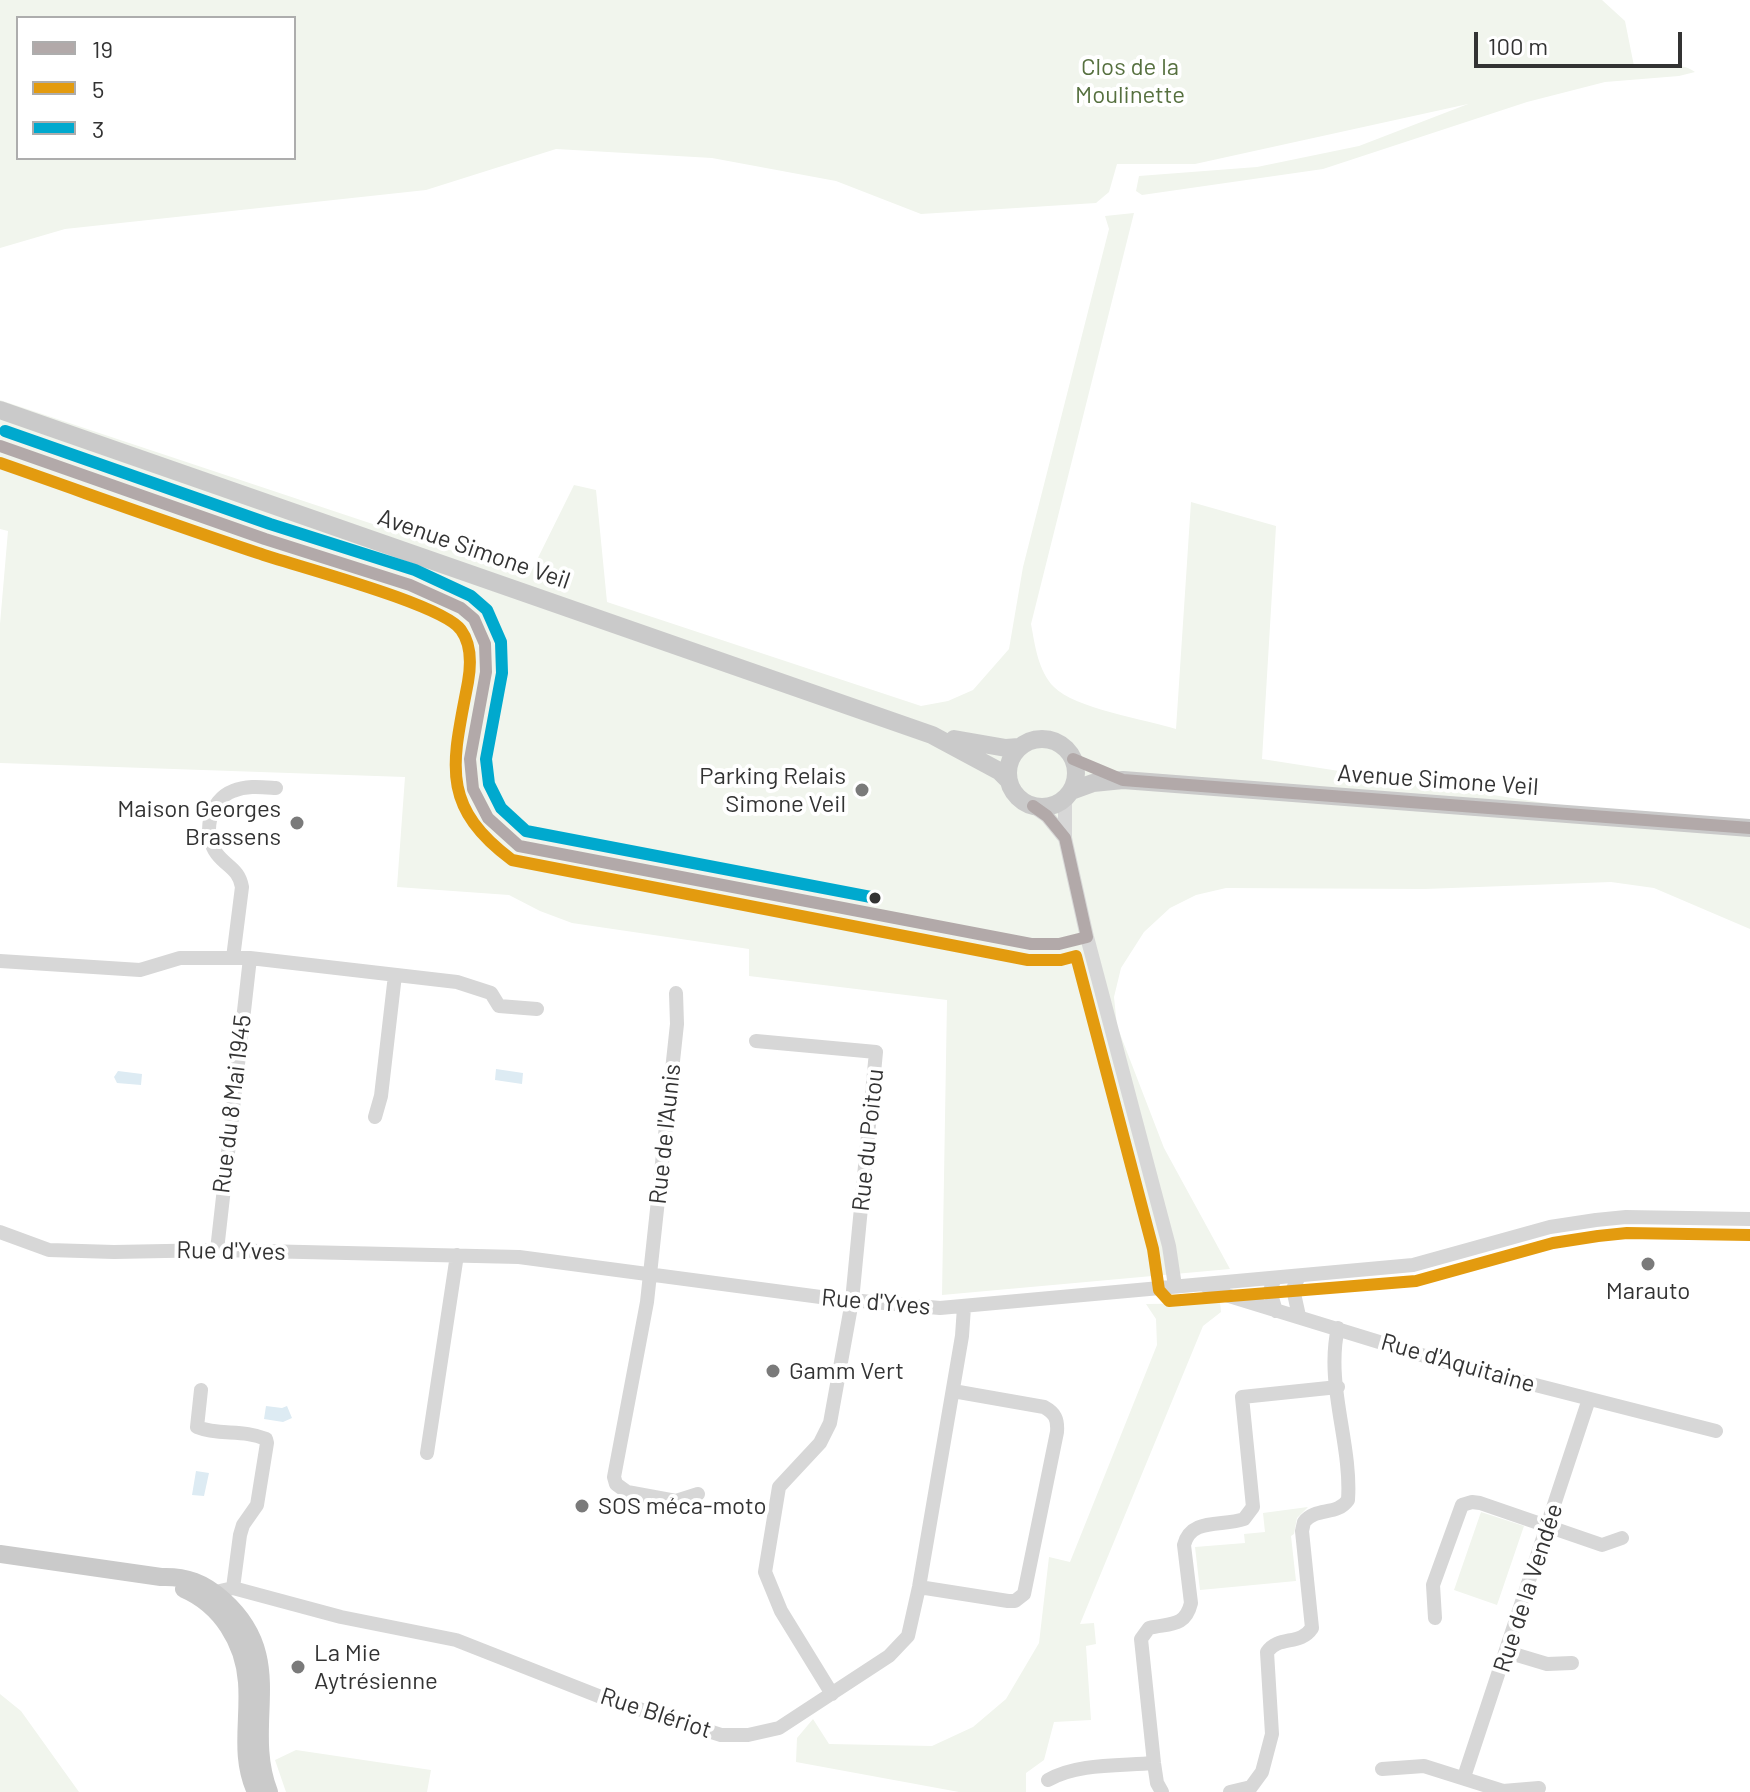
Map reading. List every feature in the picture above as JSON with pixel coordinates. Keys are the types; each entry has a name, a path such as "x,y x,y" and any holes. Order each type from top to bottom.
{"main road":[{"name":"Avenue Simone Veil","path":"0,410 932,735"},
{"path":"932,735 1006,748 1049,739 1063,746 1073,759 1076,773 1068,794"},
{"path":"932,735 999,771 1016,795 1033,806 1050,806 1093,783 1123,780"},
{"path":"1008,780 1010,760 1019,747"},
{"path":"1073,759 1123,780"},
{"name":"Avenue Simone Veil","path":"1123,780 1750,828"},
{"path":"0,1554 161,1577 216,1592 242,1620 260,1662 263,1678 259,1755 269,1792"},
{"path":"216,1592 225,1622 240,1648 247,1682 245,1749 248,1773 256,1792"}],"street":[{"path":"233,958 242,887 240,876 217,855 211,842 208,828 211,813 217,802 231,791 249,787 276,788"},
{"path":"1068,794 1065,838 1095,967 1169,1246 1175,1286"},
{"path":"1033,806 1047,816 1065,838"},
{"path":"0,961 140,970 180,958 250,958 457,982 491,993 499,1006 537,1009"},
{"name":"Rue du 8 Mai 1945","path":"217,1250 250,958"},
{"path":"375,1117 381,1096 395,975"},
{"name":"Rue de l'Aunis","path":"676,993 677,1024 650,1275 615,1461 616,1484 627,1492 676,1501 698,1494"},
{"name":"Rue du Poitou","path":"756,1041 876,1052 852,1301"},
{"name":"Rue d'Yves","path":"0,1232 49,1250 457,1255 564,1262 852,1301 940,1308 1413,1265 1550,1227 1596,1220 1640,1217 1750,1219"},
{"path":"427,1453 457,1255"},
{"path":"1299,1276 1293,1289 1299,1316"},
{"path":"1275,1278 1270,1291 1276,1311"},
{"name":"Rue d'Aquitaine","path":"1203,1285 1276,1311 1441,1361 1716,1431"},
{"path":"832,1694 781,1611 765,1572 779,1487 820,1443 830,1423 852,1301"},
{"name":"Rue Blériot","path":"216,1592 456,1640 601,1697 721,1735 748,1735 779,1728 902,1645 912,1626 962,1336 964,1307"},
{"path":"1230,1792 1251,1787 1262,1772 1273,1724 1267,1652 1278,1642 1301,1639 1312,1628 1302,1531 1304,1522 1316,1513 1337,1510 1348,1500 1338,1387 1338,1328"},
{"path":"1162,1792 1157,1783 1154,1763 1141,1639 1149,1628 1176,1624 1184,1620 1189,1611 1186,1537 1193,1529 1203,1525 1244,1519 1253,1507 1238,1394 1338,1387"},
{"path":"201,1390 197,1427 215,1432 251,1434 266,1439 267,1443 257,1505 243,1525 216,1592"},
{"path":"919,1587 1008,1601 1021,1598 1027,1588 1057,1432 1058,1422 1053,1412 1044,1407 953,1391"},
{"name":"Rue de la Vendée","path":"1464,1777 1589,1399"},
{"path":"1435,1618 1433,1585 1462,1505 1480,1503 1602,1545 1622,1538"},
{"path":"1507,1652 1547,1664 1572,1663"},
{"path":"1048,1780 1072,1771 1154,1763"},
{"path":"1382,1769 1424,1766 1503,1791 1539,1788"}],"green space":[{"name":"Clos de la Moulinette","path":"0,0 1602,0 1625,21 1634,66 1674,65 1695,72 1605,82 1527,102 1323,169 1142,195 1136,191 1139,176 1257,167 1359,146 1468,104 1195,164 1117,164 1109,192 1096,203 921,214 836,181 712,158 556,149 426,190 65,229 0,248"},
{"path":"1134,213 1031,624 1041,666 1054,687 1094,707 1176,729 1191,502 1276,526 1262,759 1750,835 1750,929 1654,888 1611,882 1425,889 1226,888 1196,895 1170,908 1144,932 1121,968 1114,997 1117,1026 1164,1148 1230,1269 942,1295 947,1000 749,976 749,949 572,923 509,895 397,887 405,777 0,763 0,624 8,531 0,529 0,400 529,576 574,485 596,490 607,602 921,706 948,701 973,690 1009,649 1023,567 1109,229 1105,216"},
{"path":"1220,1303 1221,1312 1203,1326 1080,1624 1094,1623 1096,1644 1086,1646 1091,1720 1054,1722 1044,1760 1026,1773 1026,1792 959,1792 796,1762 797,1738 813,1719 829,1744 932,1746 973,1727 1006,1699 1039,1643 1049,1557 1070,1562 1157,1345 1156,1319 1146,1304"},
{"path":"1308,1507 1297,1518 1291,1536 1296,1581 1200,1590 1195,1547 1245,1543 1244,1534 1265,1532 1263,1513"},
{"path":"1481,1512 1524,1526 1497,1605 1454,1590"},
{"path":"0,1694 21,1711 79,1792 0,1792"},
{"path":"296,1750 431,1770 427,1792 286,1792 275,1760"}],"shaded area":[{"path":"496,1069 523,1073 522,1084 495,1080"},
{"path":"118,1071 142,1074 141,1085 117,1083 114,1077"},
{"path":"266,1406 287,1406 292,1418 283,1422 264,1419"},
{"path":"196,1471 209,1473 204,1496 192,1495"}],"transit line":[{"name":"3","path":"5,431 270,524 415,570 471,596 487,610 501,642 502,673 486,759 489,784 501,808 526,831 876,898"},
{"name":"19","path":"0,446 265,539 410,585 461,608 474,619 485,644 486,672 470,759 473,789 488,818 519,846 1031,944 1059,944 1087,937"},
{"name":"5","path":"0,463 225,542 399,598 449,620 465,636 470,655 456,759 462,801 488,840 512,860 1028,960 1061,960 1076,956 1153,1249 1159,1290 1169,1301 1416,1281 1553,1243 1598,1236 1627,1233 1750,1235"},
{"name":"19","path":"1073,759 1123,780 1750,828"},
{"name":"19","path":"1033,806 1047,816 1065,838 1087,937"}],"place":[{"name":"Parking Relais Simone Veil","path":"862,790"},
{"name":"Maison Georges Brassens","path":"297,823"},
{"name":"Marauto","path":"1648,1264"},
{"name":"Gamm Vert","path":"773,1371"},
{"name":"SOS méca-moto","path":"582,1506"},
{"name":"La Mie Aytrésienne","path":"298,1667"}]}
